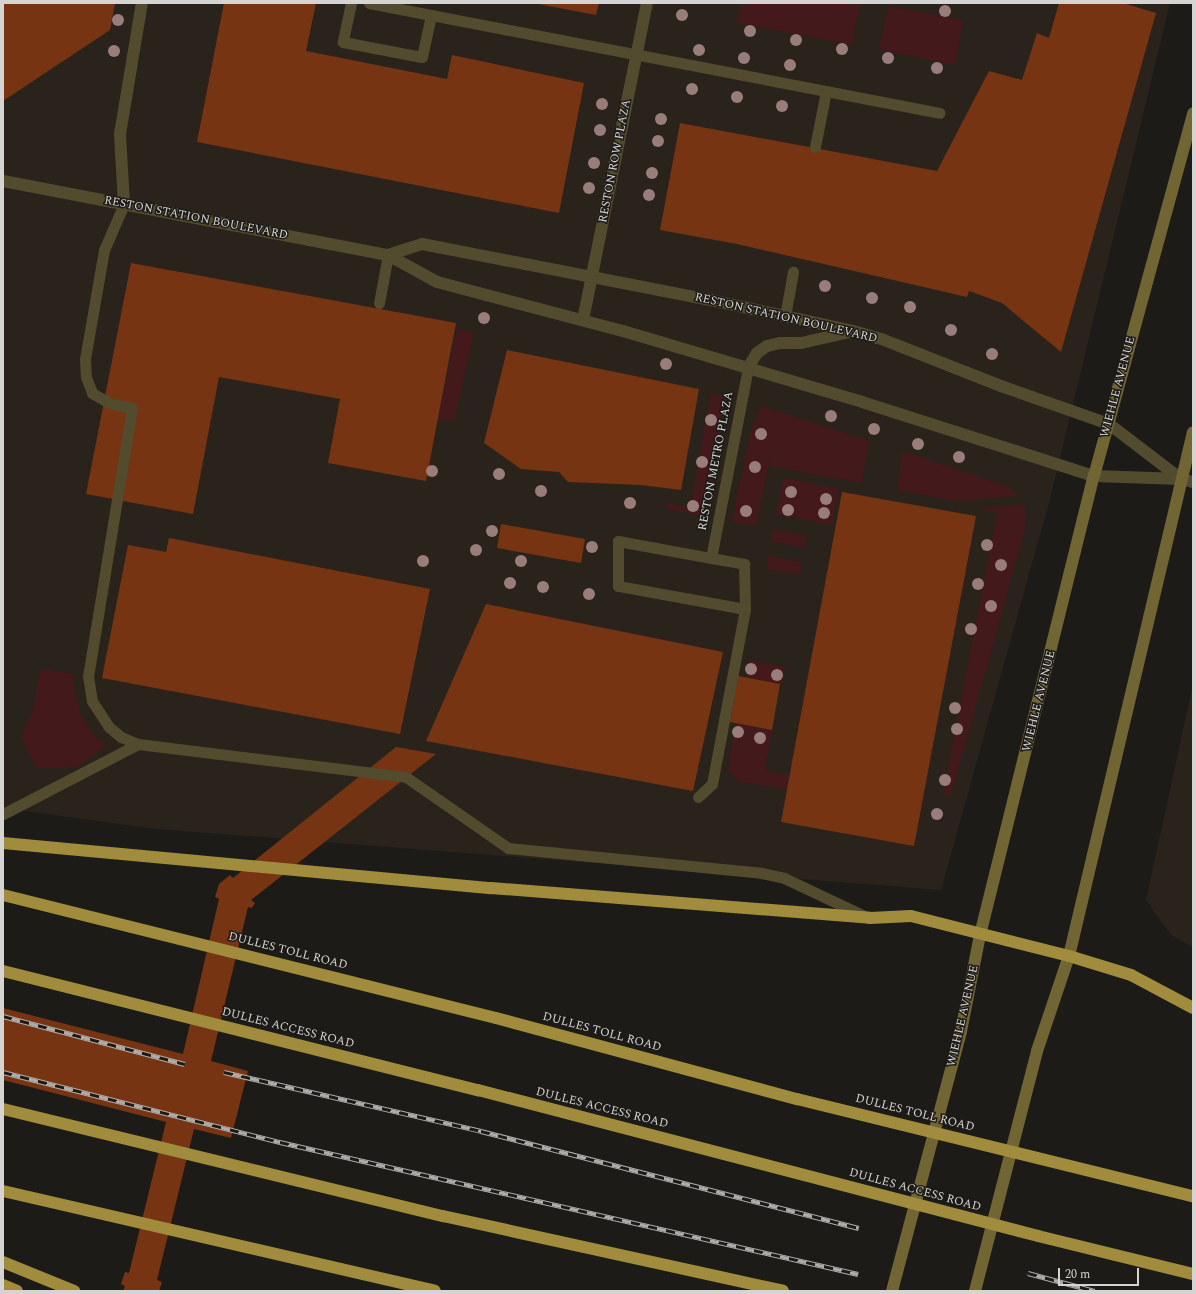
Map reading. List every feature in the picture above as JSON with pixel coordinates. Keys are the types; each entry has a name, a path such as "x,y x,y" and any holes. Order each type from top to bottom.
{"highway":[{"path":"3,843 491,888 870,918 911,916 980,935 1069,956 1131,975 1193,1008"},
{"name":"DULLES TOLL ROAD","path":"3,895 473,1012 796,1099 1193,1196"},
{"name":"DULLES ACCESS ROAD","path":"3,971 478,1090 1038,1236 1193,1274"},
{"path":"3,1109 443,1216 783,1291"},
{"path":"3,1191 435,1291"},
{"path":"3,1262 74,1291"},
{"path":"3,1285 17,1291"}],"main road":[{"name":"WIEHLE AVENUE","path":"892,1291 961,1031 980,935 1094,476 1193,113"},
{"path":"975,1291 1037,1050 1069,956 1187,480 1193,432"}],"street":[{"path":"124,204 120,134 142,3"},
{"name":"RESTON ROW PLAZA","path":"584,320 591,277 646,3"},
{"name":"RESTON STATION BOULEVARD","path":"3,181 388,255 437,282 584,320 748,368 1094,476 1187,480"},
{"name":"RESTON STATION BOULEVARD","path":"388,255 422,244 785,316 853,331 884,340 1001,386 1109,424 1187,480"},
{"path":"748,368 757,353 768,346 780,343 801,343 853,331"}],"lane":[{"path":"351,3 343,42 422,57 431,15"},
{"path":"369,3 940,113"},
{"path":"815,148 826,90"},
{"path":"124,204 104,250 85,359 86,377 92,393 109,403 132,408 88,676 92,701 100,715 121,737 138,744 406,777 508,848 761,874 784,878 870,918"},
{"path":"379,303 388,255"},
{"path":"785,316 793,272"},
{"name":"RESTON METRO PLAZA","path":"711,558 748,368"},
{"path":"698,797 712,784 745,609 744,564 618,541 618,586 745,609"},
{"path":"3,814 138,744"}],"shaded area":[{"path":"3,3 1170,3 1050,499 941,890 156,829 3,808"},
{"path":"741,3 860,3 852,45 737,23"},
{"path":"888,6 963,20 955,65 879,50"},
{"path":"457,329 474,332 454,422 438,419"},
{"path":"711,393 723,396 721,427 703,516 666,509 667,503 690,507"},
{"path":"761,406 870,441 861,483 769,466 772,447 756,526 732,522 750,434"},
{"path":"902,451 1009,487 1019,496 954,501 897,490"},
{"path":"783,478 839,489 832,525 776,514"},
{"path":"1023,505 1026,510 1025,529 951,795 943,794 997,513 979,508"},
{"path":"772,529 807,536 805,548 770,541"},
{"path":"768,556 802,562 800,575 766,569"},
{"path":"749,660 785,667 782,684 745,678"},
{"path":"40,669 73,674 74,691 81,715 92,733 106,746 76,767 37,768 21,738 32,712"},
{"path":"1193,684 1193,947 1171,935 1146,900"},
{"path":"735,723 772,730 765,771 797,777 798,791 739,782 728,770"}],"building":[{"path":"3,3 115,3 110,30 3,101"},
{"path":"224,3 316,3 306,51 447,79 452,55 584,83 559,213 197,142"},
{"path":"533,3 599,3 596,15"},
{"path":"1059,3 1123,3 1156,13 1061,352 1002,303 969,291 967,297 737,244 660,230 680,123 937,171 989,71 1022,80 1037,33 1049,38"},
{"path":"131,263 456,323 426,481 328,463 340,399 219,377 193,514 86,494"},
{"path":"507,350 699,389 681,490 641,485 568,482 559,472 521,469 484,443"},
{"path":"842,492 976,516 914,846 781,822"},
{"path":"501,524 585,539 581,563 497,548"},
{"path":"169,538 430,589 400,734 102,678 128,545 166,552"},
{"path":"486,604 723,652 693,791 426,741"},
{"path":"738,676 780,684 772,730 730,722"},
{"path":"396,747 436,754 251,900 255,903 252,908 248,907 211,1061 248,1071 231,1138 194,1129 157,1280 162,1282 159,1291 123,1291 125,1286 121,1284 125,1272 129,1273 166,1122 3,1080 3,1008 183,1054 219,899 215,897 219,884 230,875 233,878"}],"railway":[{"path":"3,1016 185,1064"},
{"path":"3,1072 280,1142 858,1274"},
{"path":"224,1072 481,1131 859,1228"},
{"path":"1028,1273 1095,1291"}]}
